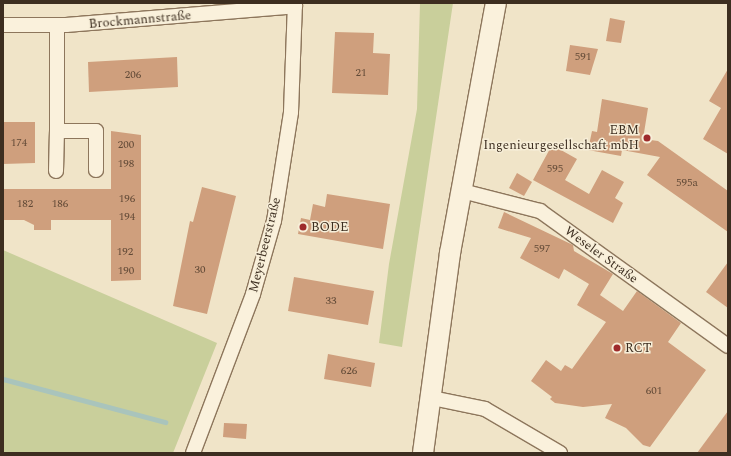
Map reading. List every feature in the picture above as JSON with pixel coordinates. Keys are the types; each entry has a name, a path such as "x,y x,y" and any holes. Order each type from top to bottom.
{"main road":[{"path":"423,453 462,191 496,3"}],"street":[{"name":"Brockmannstraße","path":"3,25 57,26 295,5"},
{"name":"Meyerbeerstraße","path":"193,453 253,294 274,220 291,112 295,5"},
{"path":"56,171 57,26"},
{"path":"57,131 96,131 96,170"},
{"name":"Weseler Straße","path":"462,191 540,211 728,346"},
{"path":"432,398 485,408 560,453"}],"green space":[{"path":"420,3 453,3 402,347 379,343 389,264 417,109"},
{"path":"3,250 217,343 173,453 3,453"}],"building":[{"path":"610,18 625,21 621,43 606,41"},
{"path":"335,32 374,33 373,53 390,54 388,95 332,93"},
{"path":"570,45 598,49 590,75 566,71"},
{"path":"177,57 178,87 89,92 88,62"},
{"path":"728,69 728,154 703,139 721,108 709,101"},
{"path":"602,99 648,108 643,139 658,141 728,191 728,232 647,175 660,157 622,150 621,156 588,150 592,131 597,132"},
{"path":"3,122 35,122 35,163 3,164"},
{"path":"111,131 141,135 141,280 111,281 111,220 51,220 51,230 34,230 34,225 24,220 3,220 3,189 111,189"},
{"path":"552,145 577,159 565,180 589,194 602,170 624,182 615,198 623,203 613,223 533,180"},
{"path":"517,173 532,182 524,196 509,188"},
{"path":"202,187 236,196 207,314 173,306 190,221 193,222"},
{"path":"327,194 390,204 383,249 298,234 301,218 310,220 313,204 325,207"},
{"path":"504,212 573,245 574,251 613,274 600,295 623,311 637,291 681,323 668,342 706,370 650,447 643,445 626,428 605,418 612,404 583,407 555,403 550,399 552,397 531,381 546,360 561,371 565,365 572,369 606,322 577,305 589,284 564,269 559,279 520,258 531,238 498,228"},
{"path":"728,262 728,308 706,292"},
{"path":"294,277 374,291 368,325 288,311"},
{"path":"328,354 375,363 371,387 324,379"},
{"path":"728,411 728,453 697,453"},
{"path":"224,423 247,424 246,439 223,437"}],"waterway":[{"path":"3,379 165,422"}],"place":[{"name":"EBM Ingenieurgesellschaft mbH","path":"647,138"},
{"name":"BODE","path":"303,227"},
{"name":"RCT","path":"617,348"}]}
